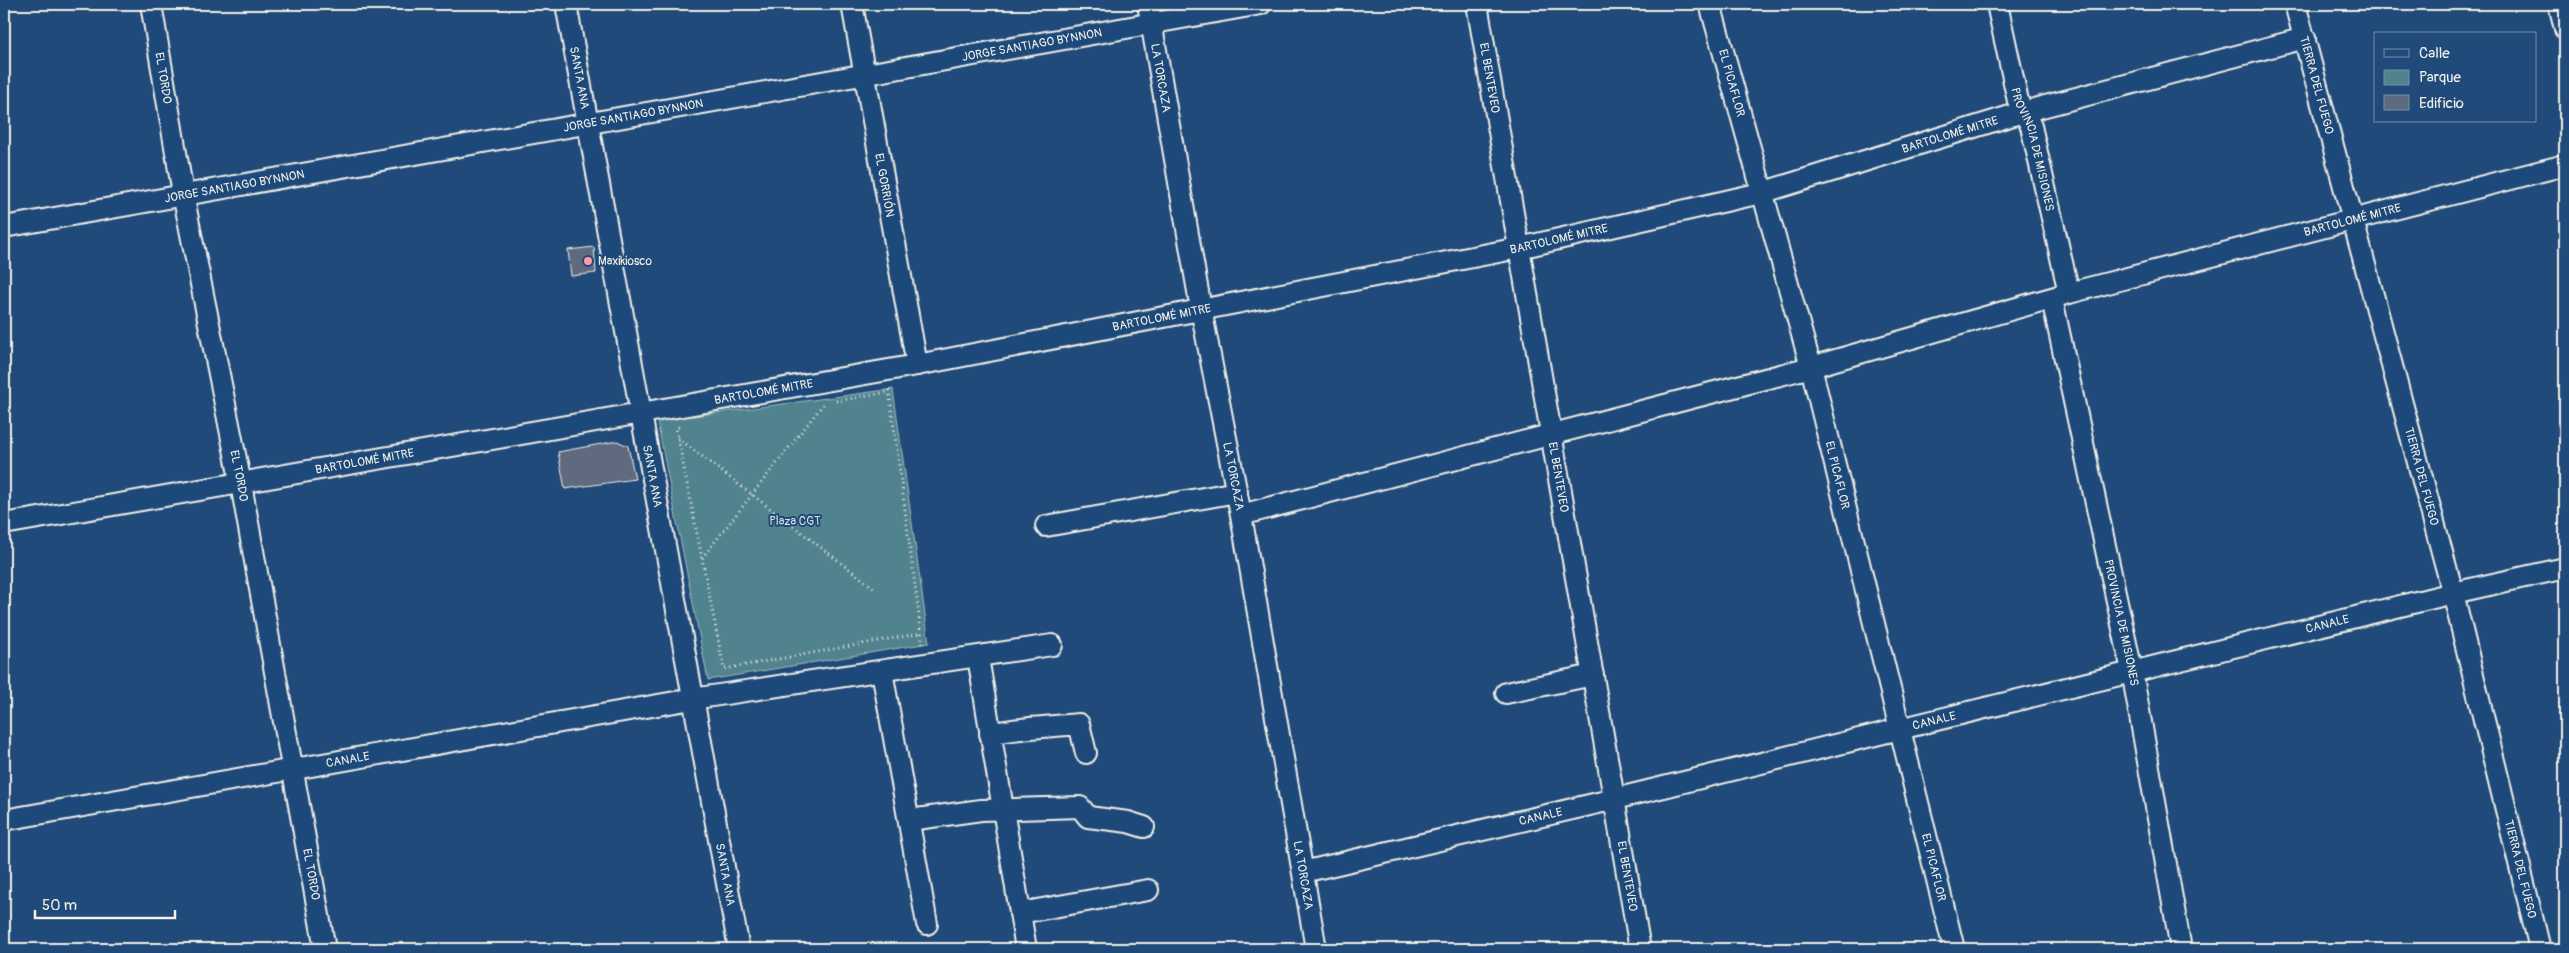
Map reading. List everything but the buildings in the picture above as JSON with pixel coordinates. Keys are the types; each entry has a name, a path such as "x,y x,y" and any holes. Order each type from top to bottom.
{"street":[{"name":"EL TORDO","path":"151,4 183,194 241,484 325,949"},
{"name":"SANTA ANA","path":"566,4 739,949"},
{"name":"EL GORRIÓN","path":"852,4 917,365"},
{"name":"JORGE SANTIAGO BYNNON","path":"4,227 865,75 1150,13 1261,4"},
{"name":"EL BENTEVEO","path":"1477,4 1640,949"},
{"name":"EL PICAFLOR","path":"1710,4 1761,193 1811,367 1901,727 1954,949"},
{"name":"PROVINCIA DE MISIONES","path":"1997,4 2018,101 2030,126 2132,671 2181,949"},
{"name":"TIERRA DEL FUEGO","path":"2295,4 2453,593 2540,949"},
{"path":"2559,4 2565,29"},
{"name":"LA TORCAZA","path":"1150,13 1201,309 1242,515 1316,949"},
{"name":"BARTOLOMÉ MITRE","path":"4,524 917,365 1519,248 1761,193 2024,112 2305,38"},
{"name":"BARTOLOMÉ MITRE","path":"1242,515 1811,367 2061,296 2565,165"},
{"path":"1046,526 1237,492"},
{"name":"CANALE","path":"1303,872 1615,798 2453,593 2565,568"},
{"name":"CANALE","path":"4,820 294,771 692,699 978,657 1052,644"},
{"path":"978,657 1025,949"},
{"path":"882,671 927,924"},
{"path":"1506,694 1593,675"},
{"path":"990,734 1007,730 1019,731 1079,724 1086,753"},
{"path":"910,820 1002,809 1080,806 1088,817 1128,822 1144,827"},
{"path":"1020,913 1148,890"}],"path":[{"path":"886,370 926,664"},
{"path":"815,404 889,392"},
{"path":"702,558 825,402"},
{"path":"685,426 676,428 724,669 922,633"},
{"path":"678,437 874,588"}],"green space":[{"name":"Plaza CGT","path":"893,389 929,643 708,680 657,421"}],"place":[{"name":"Maxikiosco","path":"588,261"}]}
